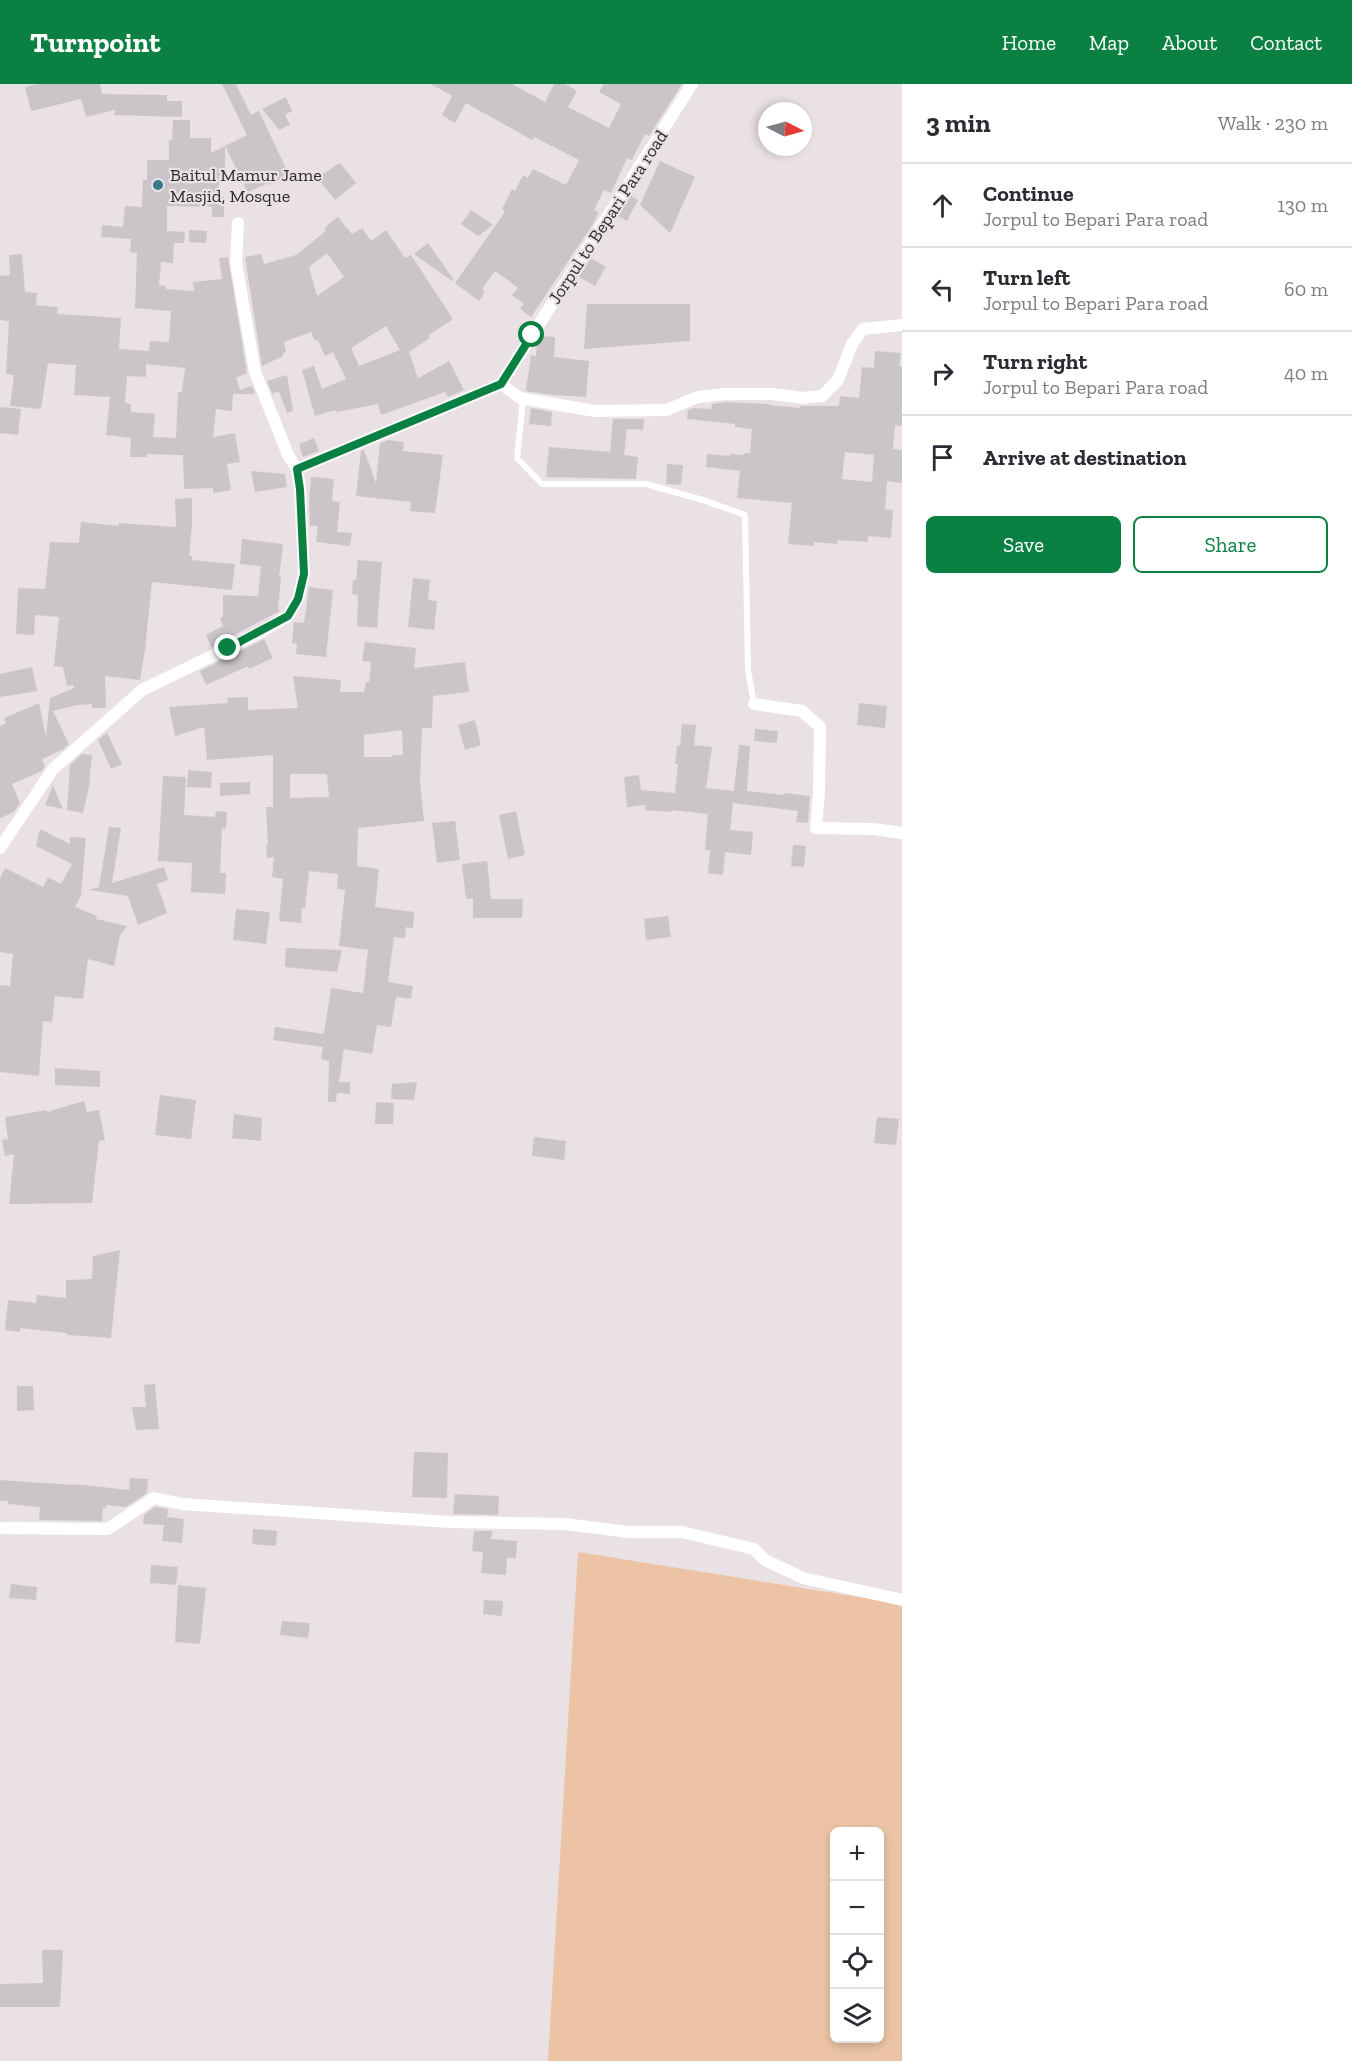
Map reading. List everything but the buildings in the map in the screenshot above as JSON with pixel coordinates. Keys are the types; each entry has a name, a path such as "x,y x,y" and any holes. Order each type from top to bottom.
{"street":[{"name":"Jorpul to Bepari Para road","path":"501,384 692,84"},
{"path":"0,848 53,769 142,690 259,633 288,616 298,599 304,574 297,469 288,455 255,372 236,263 238,223"},
{"path":"297,469 501,384 523,399 595,411 666,410 698,398 724,394 772,394 803,398 822,396 838,380 852,344 863,328 902,325"},
{"path":"754,704 802,711 820,727 816,828 874,829 902,833"},
{"path":"0,1528 108,1530 154,1498 182,1504 450,1522 565,1524 629,1532 682,1532 754,1549 765,1560 803,1578 902,1600"}],"lane":[{"path":"523,399 517,459 542,484 646,484 745,515 748,670 754,704"}],"shaded area":[{"path":"578,1552 902,1604 902,2061 548,2061"}],"place":[{"name":"Baitul Mamur Jame Masjid, Mosque","path":"158,185"}],"route":[{"path":"228,648 288,616 298,599 304,574 297,469 501,384 532,335"}]}
